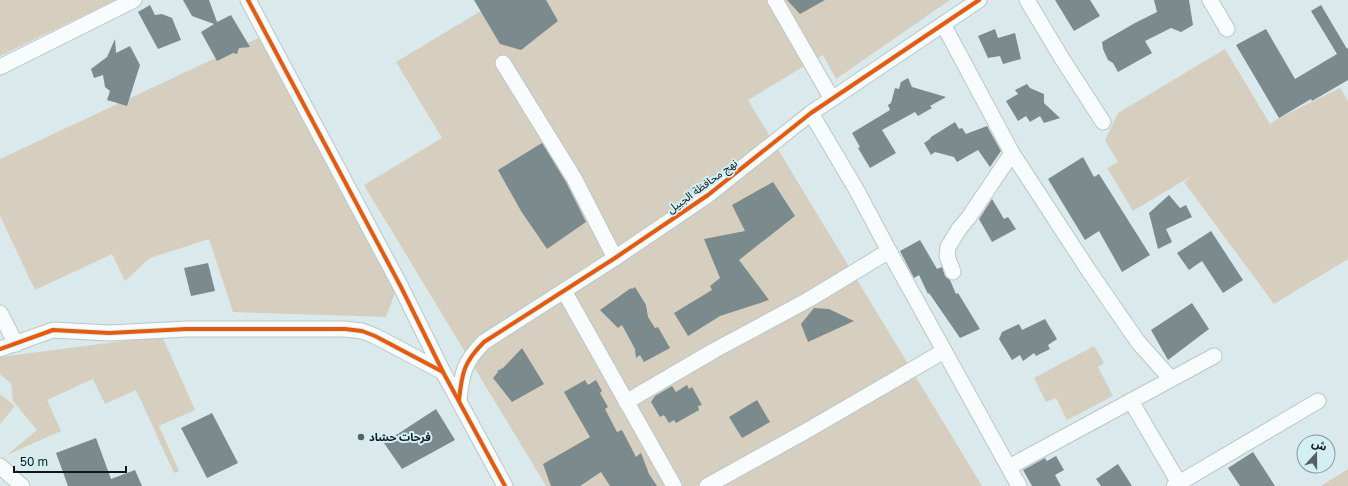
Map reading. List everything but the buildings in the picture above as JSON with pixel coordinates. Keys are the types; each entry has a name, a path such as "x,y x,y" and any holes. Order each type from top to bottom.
{"street":[{"path":"0,67 134,0"},
{"path":"248,0 394,273 443,372 459,400 499,484"},
{"path":"775,0 832,99"},
{"name":"نهج محافظة الجبيل","path":"459,400 461,378 466,365 472,353 484,342 615,258 708,195 812,113 979,0"},
{"path":"1027,0 1061,57 1103,122"},
{"path":"1210,0 1227,29"},
{"path":"943,24 1012,153 1093,278 1138,342 1171,380"},
{"path":"503,63 574,178 615,258"},
{"path":"812,113 856,189 944,351 1020,486"},
{"path":"953,272 947,256 948,248 959,229 969,217 1012,153"},
{"path":"626,402 715,350 808,300 889,251"},
{"path":"564,291 674,486"},
{"path":"0,314 16,344"},
{"path":"0,349 53,330 109,333 187,329 345,329 362,331 375,336 443,372"},
{"path":"707,486 808,430 944,351"},
{"path":"1009,467 1214,356"},
{"path":"1131,402 1176,484 1318,400"},
{"path":"0,466 22,486"}],"shaded area":[{"path":"0,0 115,0 0,56"},
{"path":"499,0 950,0 836,79 823,55 748,100 982,486 546,486 364,185 442,138 396,62"},
{"path":"273,31 396,290 386,317 233,312 209,239 150,258 125,281 112,254 35,290 0,216 0,159"},
{"path":"1225,49 1270,124 1279,118 1340,88 1348,101 1348,259 1274,304 1184,182 1193,175 1133,211 1107,168 1118,162 1105,140 1118,113"},
{"path":"162,336 195,410 159,426 179,471 174,473 136,390 105,404 93,379 47,400 61,431 7,455 37,430 13,401 11,383 0,375 0,357"},
{"path":"1094,346 1104,363 1098,367 1113,396 1067,420 1056,398 1046,402 1034,378"},
{"path":"0,394 15,406 0,424"},
{"path":"1348,469 1348,486 1321,486"}],"cycle path":[{"path":"248,0 401,287 443,372 505,486"},
{"path":"459,400 461,382 465,368 477,349 484,342 615,258 708,195 811,113 979,0"},
{"path":"0,349 53,330 109,333 187,329 345,329 362,331 375,336 443,372"}],"place":[{"name":"فرحات حشاد","path":"361,437"}]}
